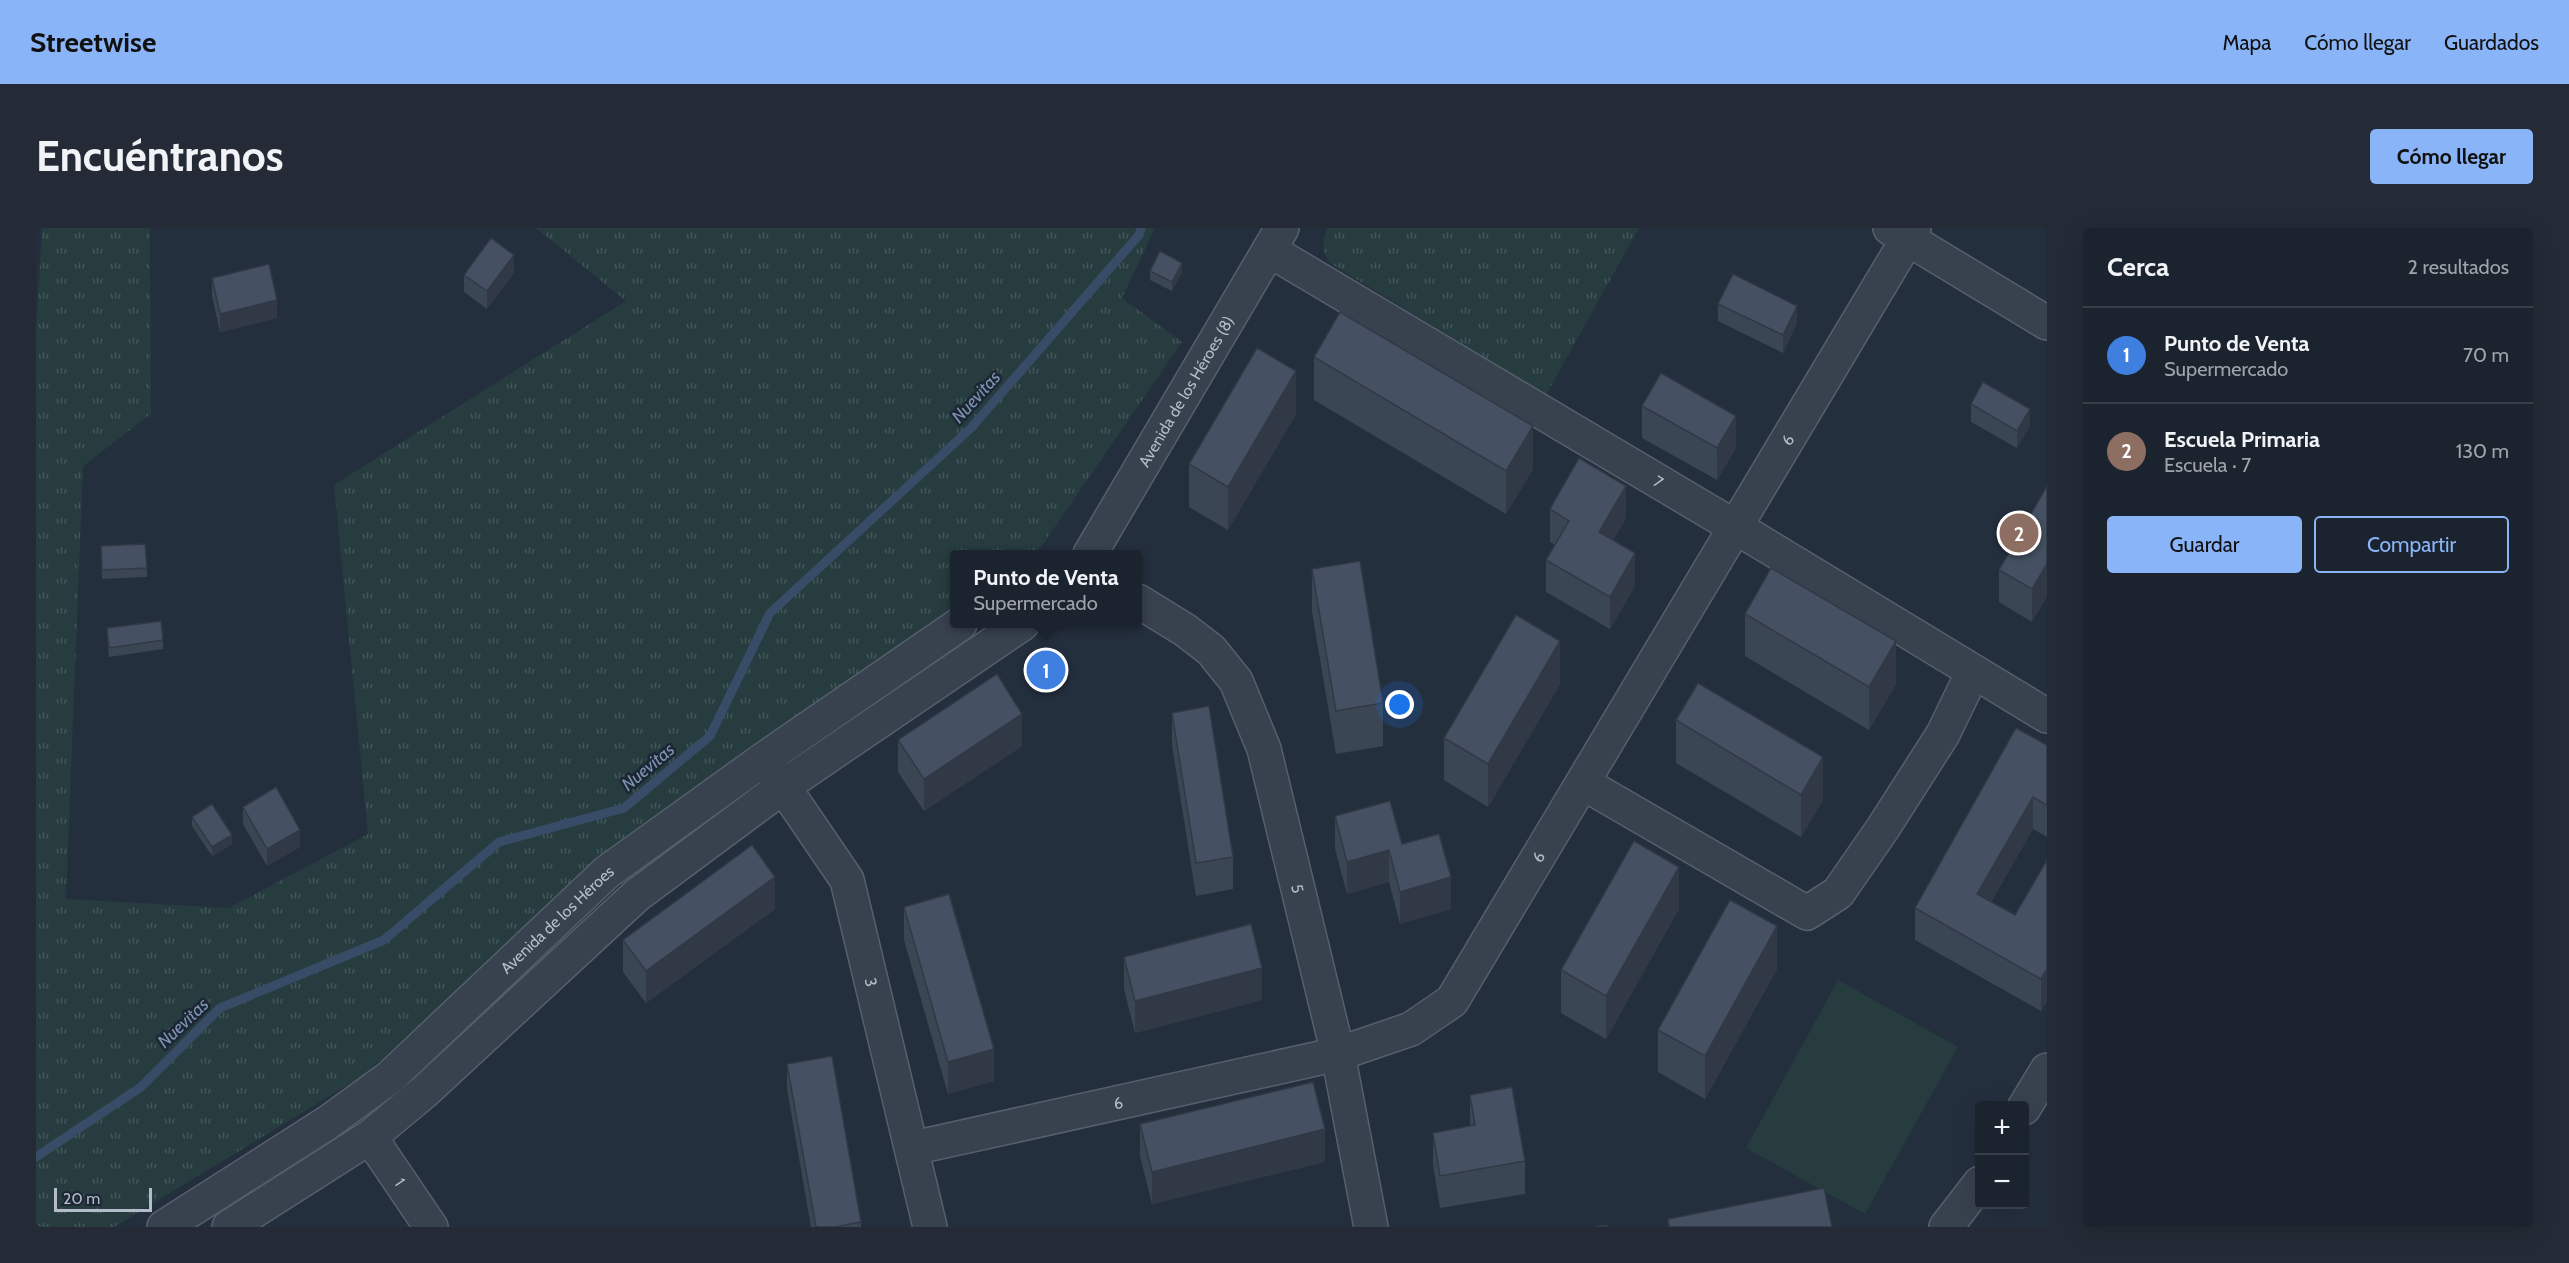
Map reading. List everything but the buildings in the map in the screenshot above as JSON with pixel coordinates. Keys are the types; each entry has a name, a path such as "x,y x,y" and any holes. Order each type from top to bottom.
{"street":[{"path":"1904,231 2047,323"},
{"name":"6","path":"913,1148 1338,1054 1411,1029 1452,1001 1734,527 1904,231"},
{"name":"7","path":"1275,239 1734,527 2047,716"},
{"name":"Avenida de los Héroes (8)","path":"1093,550 1275,239"},
{"name":"5","path":"1142,604 1185,630 1211,650 1236,681 1264,749 1338,1054 1371,1227"},
{"name":"Avenida de los Héroes","path":"164,1227 327,1123 389,1078 607,872 764,759 954,628"},
{"path":"229,1227 370,1137 424,1092 637,895 784,786 1016,628"},
{"path":"1583,783 1807,913 1838,893 1877,837 1943,734 1973,672"},
{"name":"3","path":"764,759 847,880 913,1148 930,1227"},
{"path":"2029,1101 2047,1070"},
{"name":"1","path":"370,1137 431,1227"},
{"path":"1946,1227 1975,1189"}],"green space":[{"path":"42,228 150,228 151,414 83,466 66,899 229,908 368,834 334,485 626,301 536,228 1155,228 1122,298 1182,342 1041,547 1036,550 950,550 950,610 623,840 364,1075 114,1227 36,1227 36,329"},
{"path":"1328,228 1639,228 1546,395 1330,263 1323,246"},
{"path":"1838,980 1958,1047 1865,1214 1746,1148"}],"waterway":[{"name":"Nuevitas","path":"36,1157 141,1087 220,1008 384,940 499,842 624,808 710,736 770,613 971,428 1139,235 1141,228"}],"place":[{"name":"Escuela Primaria","path":"2019,533"},
{"name":"Punto de Venta","path":"1046,670"}]}
